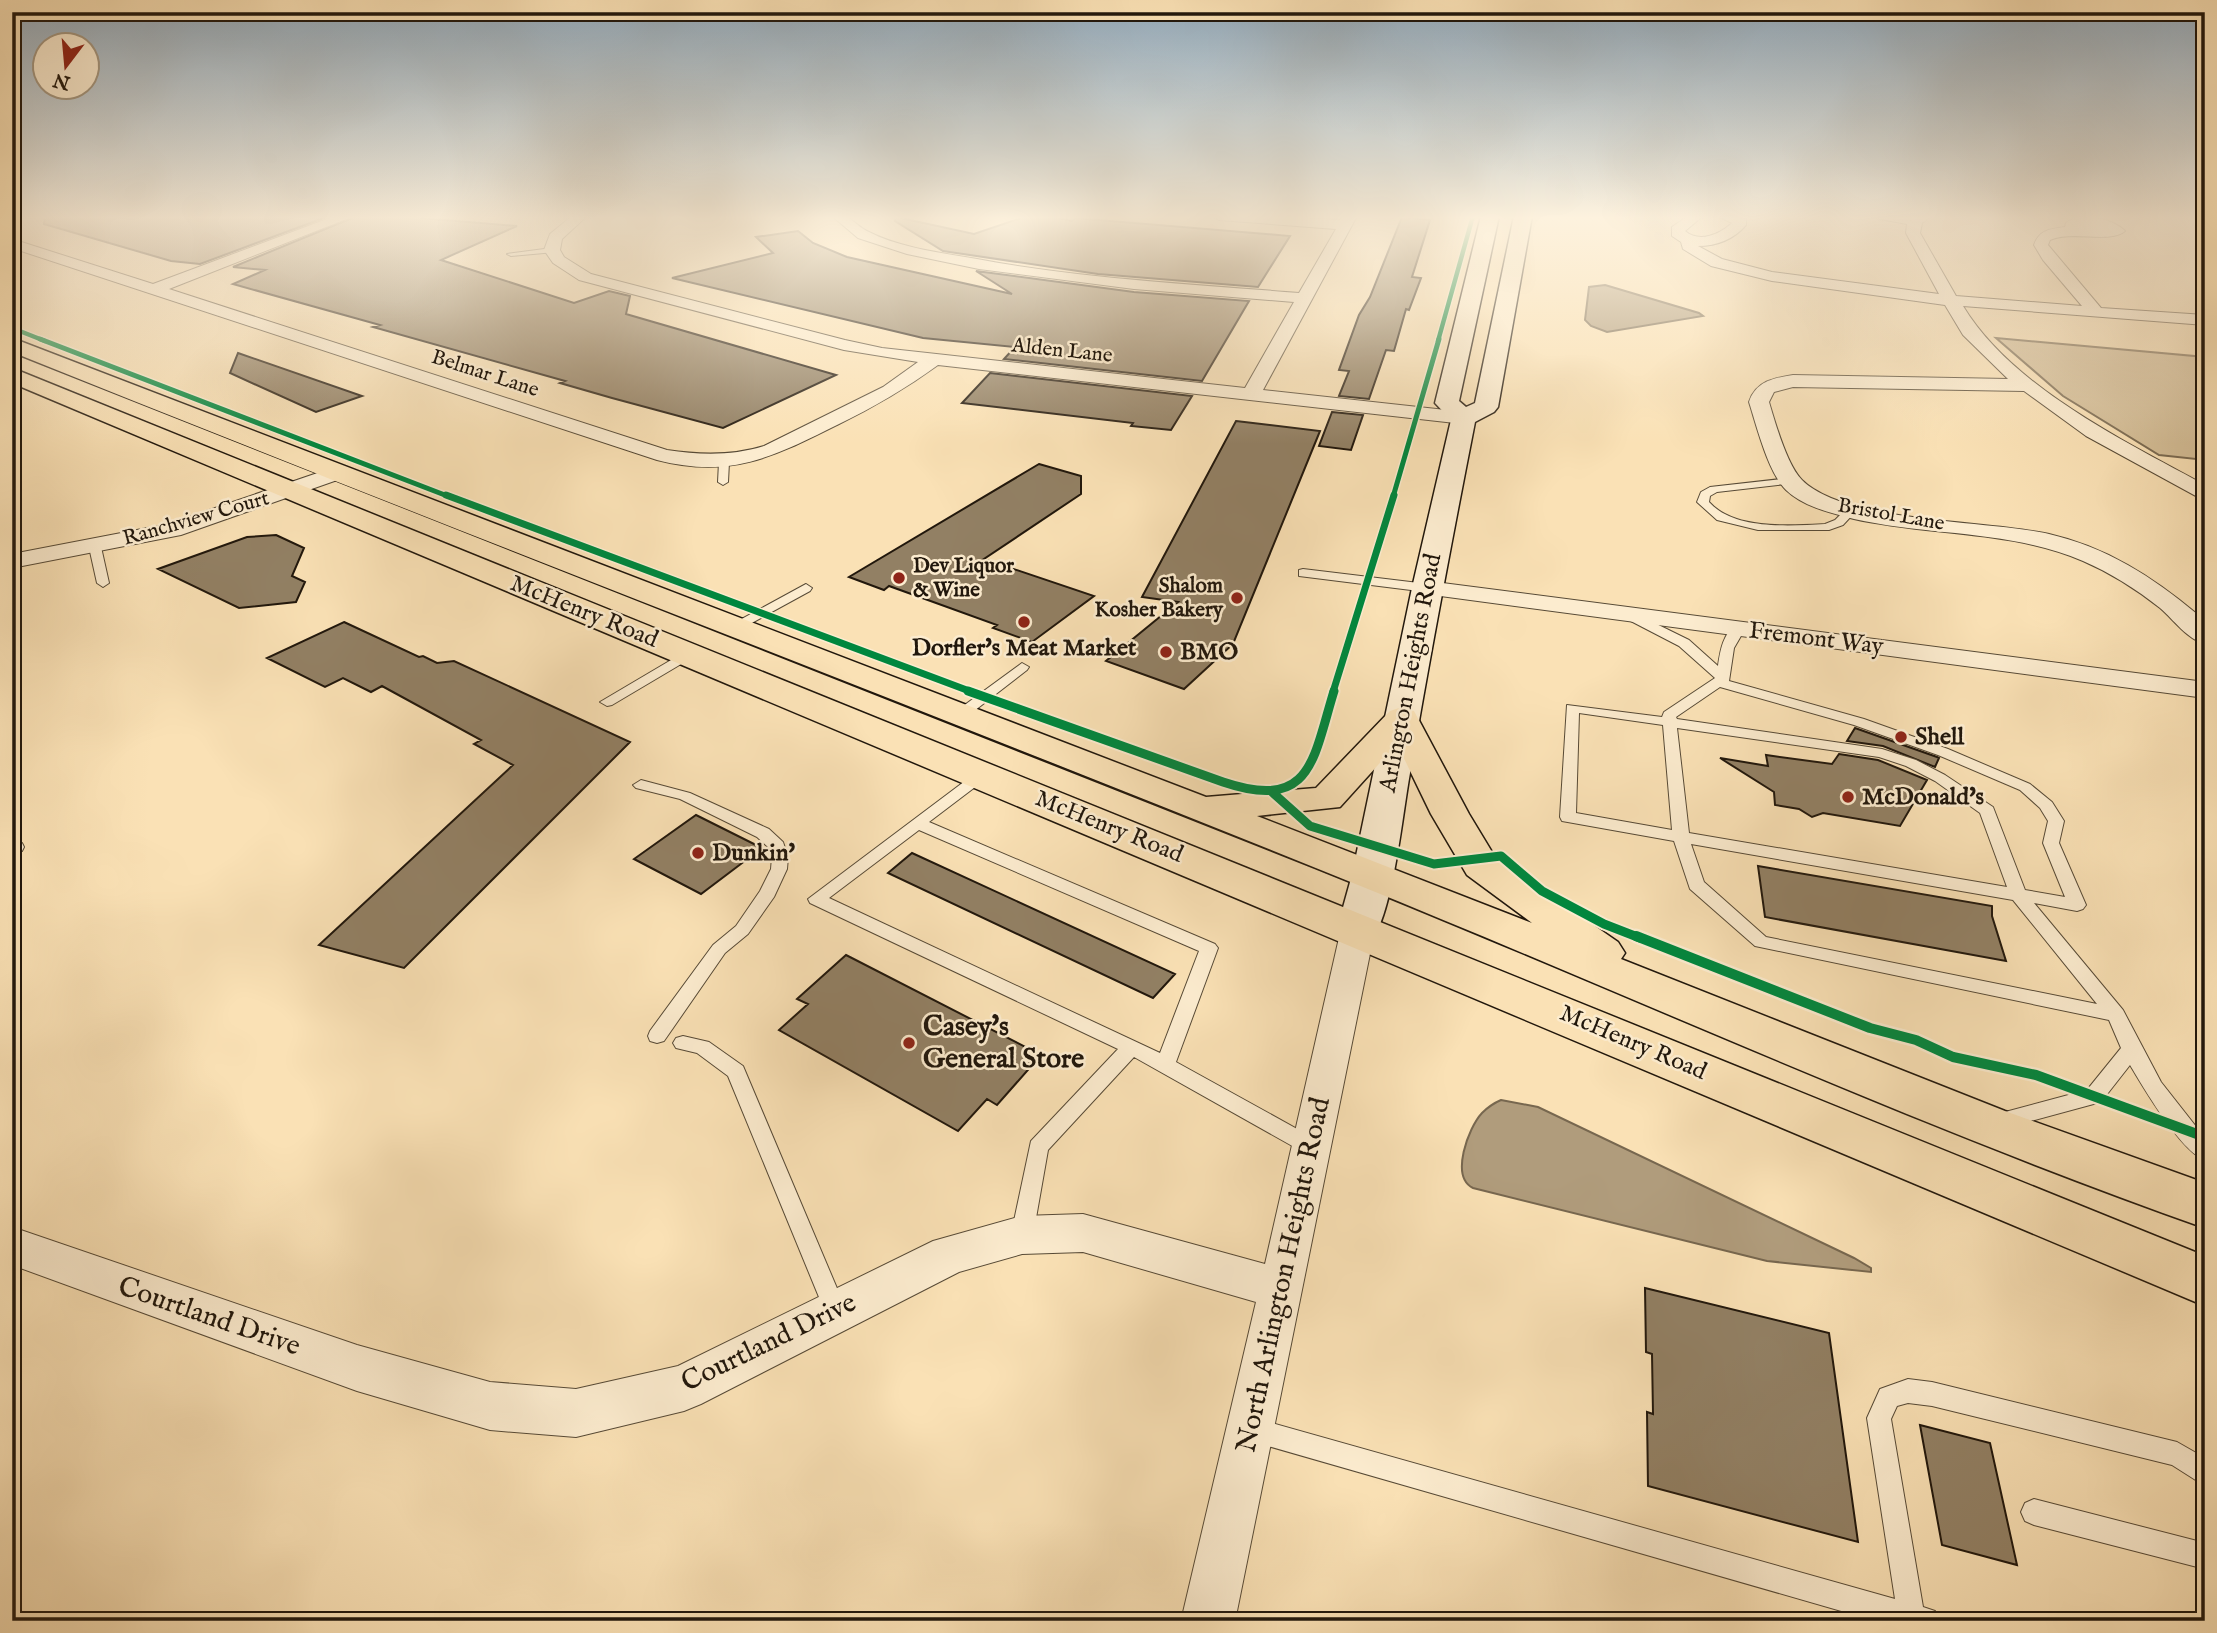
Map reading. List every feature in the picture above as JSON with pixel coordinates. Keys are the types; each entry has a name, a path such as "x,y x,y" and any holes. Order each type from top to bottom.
{"main road":[{"path":"1472,292 1447,403 1464,418 1486,407 1508,292"},
{"name":"McHenry Road","path":"12,344 335,473 1372,875 1669,998 1987,1125 2205,1206"},
{"name":"McHenry Road","path":"12,375 2205,1281"},
{"name":"Arlington Heights Road","path":"1358,929 1372,875 1427,589 1464,418"},
{"path":"1201,809 1326,799 1402,718 1450,814 1482,866 1563,926 1669,998"}],"street":[{"name":"Belmar Lane","path":"164,292 663,456 724,462 754,457 783,444 890,391 933,360"},
{"name":"Alden Lane","path":"638,292 844,345 933,360 1464,418"},
{"path":"1244,292 1306,298"},
{"path":"1251,395 1309,292"},
{"path":"1882,292 2205,320"},
{"path":"1946,292 1969,331 2027,385 2093,432 2205,494"},
{"path":"2079,292 2095,311"},
{"path":"1790,481 1759,402 1763,391 1771,386 1806,381 2027,385"},
{"name":"Ranchview Court","path":"12,561 96,547 173,530 335,473"},
{"name":"Bristol Lane","path":"1790,481 1811,497 1850,511 2012,534 2079,550 2119,567 2174,604 2205,636"},
{"name":"Fremont Way","path":"1427,589 2205,690"},
{"name":"North Arlington Heights Road","path":"1208,1621 1358,929"},
{"name":"Courtland Drive","path":"12,1247 357,1368 490,1406 576,1413 684,1388 949,1255 1022,1235 1083,1233 1282,1289"}],"lane":[{"path":"723,482 724,462"},
{"path":"1790,481 1714,489 1705,494 1703,502 1713,513 1724,519 1765,527 1825,527 1840,522 1850,511"},
{"path":"96,547 103,583"},
{"path":"1303,573 1427,589"},
{"path":"734,627 806,588"},
{"path":"1630,615 1684,643 1721,680 1859,722 1943,752 2025,787 2046,805 2056,821 2051,844 2077,905 2018,895 1681,836 1568,817 1572,708 1882,753 1911,763 1940,778 1987,810 2018,895 2116,1015 2130,1051 2182,1128 2205,1152"},
{"path":"1738,629 1727,648 1721,680 1669,715 1681,836 1696,885 1760,942 2116,1015"},
{"path":"607,702 688,654"},
{"path":"960,715 1022,667"},
{"path":"982,775 816,899 1132,1047 1312,1148"},
{"path":"641,785 685,796 763,833 776,846 780,857 779,869 768,893 742,930 719,949 657,1036"},
{"path":"918,823 1209,948 1165,1065"},
{"path":"683,1043 702,1047 736,1071 836,1312"},
{"path":"1022,1235 1038,1147 1132,1047"},
{"path":"1987,1125 2094,1096 2130,1051"},
{"path":"1251,1430 1916,1619 1879,1418 1889,1397 1908,1391 1932,1394 2177,1454 2205,1473"},
{"path":"2034,1512 2205,1556"}],"shaded area":[{"path":"1588,292 1629,292 1703,316 1607,332 1591,326 1585,320"},
{"path":"1996,338 2205,357 2205,460 2159,455 2063,396"},
{"path":"1501,1100 1538,1107 1854,1258 1871,1268 1871,1272 1767,1261 1473,1188 1466,1182 1463,1174 1462,1163 1467,1140 1482,1113"}],"building":[{"path":"262,292 541,292 574,303 605,292 614,292 630,296 626,314 836,375 723,428 373,327 380,325"},
{"path":"731,292 1137,292 1249,301 1202,381 1004,359 1015,347 923,338"},
{"path":"1372,292 1416,292 1409,310 1406,309 1394,351 1386,350 1369,399 1339,396 1349,371 1339,370 1359,315"},
{"path":"238,353 362,396 316,412 230,373"},
{"path":"990,373 1192,396 1171,430 962,403"},
{"path":"1332,412 1363,415 1351,450 1319,446"},
{"path":"1236,421 1320,431 1233,644 1184,689 1106,661 1178,602 1142,597"},
{"path":"1039,464 1081,476 1081,494 984,559 1094,596 1032,642 993,628 997,625 889,586 884,590 849,577"},
{"path":"276,535 304,548 292,576 305,582 296,602 239,608 158,569 247,537"},
{"path":"344,622 419,657 423,656 437,663 454,661 630,742 404,968 319,945 513,765 474,744 481,740 382,686 371,692 343,678 325,687 267,658"},
{"path":"1855,728 1939,758 1935,767 1883,746 1847,741"},
{"name":"McDonald's","path":"1839,754 1878,760 1927,780 1900,826 1823,813 1812,817 1799,809 1775,805 1774,792 1720,758 1768,766 1766,755 1832,764"},
{"name":"Dunkin'","path":"696,815 762,848 701,894 634,859"},
{"name":"Casey's General Store","path":"912,853 1175,974 1153,998 888,873"},
{"path":"1758,866 1992,906 1992,916 2006,961 1765,917"},
{"name":"Casey's General Store","path":"846,955 1041,1055 997,1105 987,1099 958,1131 779,1030 808,1004 797,999"},
{"path":"1645,1288 1829,1333 1858,1542 1648,1486 1647,1412 1653,1414 1652,1354 1646,1352"},
{"path":"1920,1425 1990,1443 2017,1565 1942,1545"}],"cycle path":[{"path":"12,328 485,510 1006,705 1236,786 1272,792 1293,785 1311,765 1410,442 1452,292"},
{"path":"1272,792 1310,826 1434,864 1501,856 1542,891 1604,924 1870,1028 1916,1040 1953,1057 2036,1075 2205,1137"}],"place":[{"name":"Dev Liquor & Wine","path":"899,578"},
{"name":"Shalom Kosher Bakery","path":"1237,598"},
{"name":"Dorfler's Meat Market","path":"1024,622"},
{"name":"BMO","path":"1166,652"},
{"name":"Shell","path":"1901,737"},
{"name":"McDonald's","path":"1848,797"},
{"name":"Dunkin'","path":"698,853"},
{"name":"Casey's General Store","path":"909,1043"}]}
